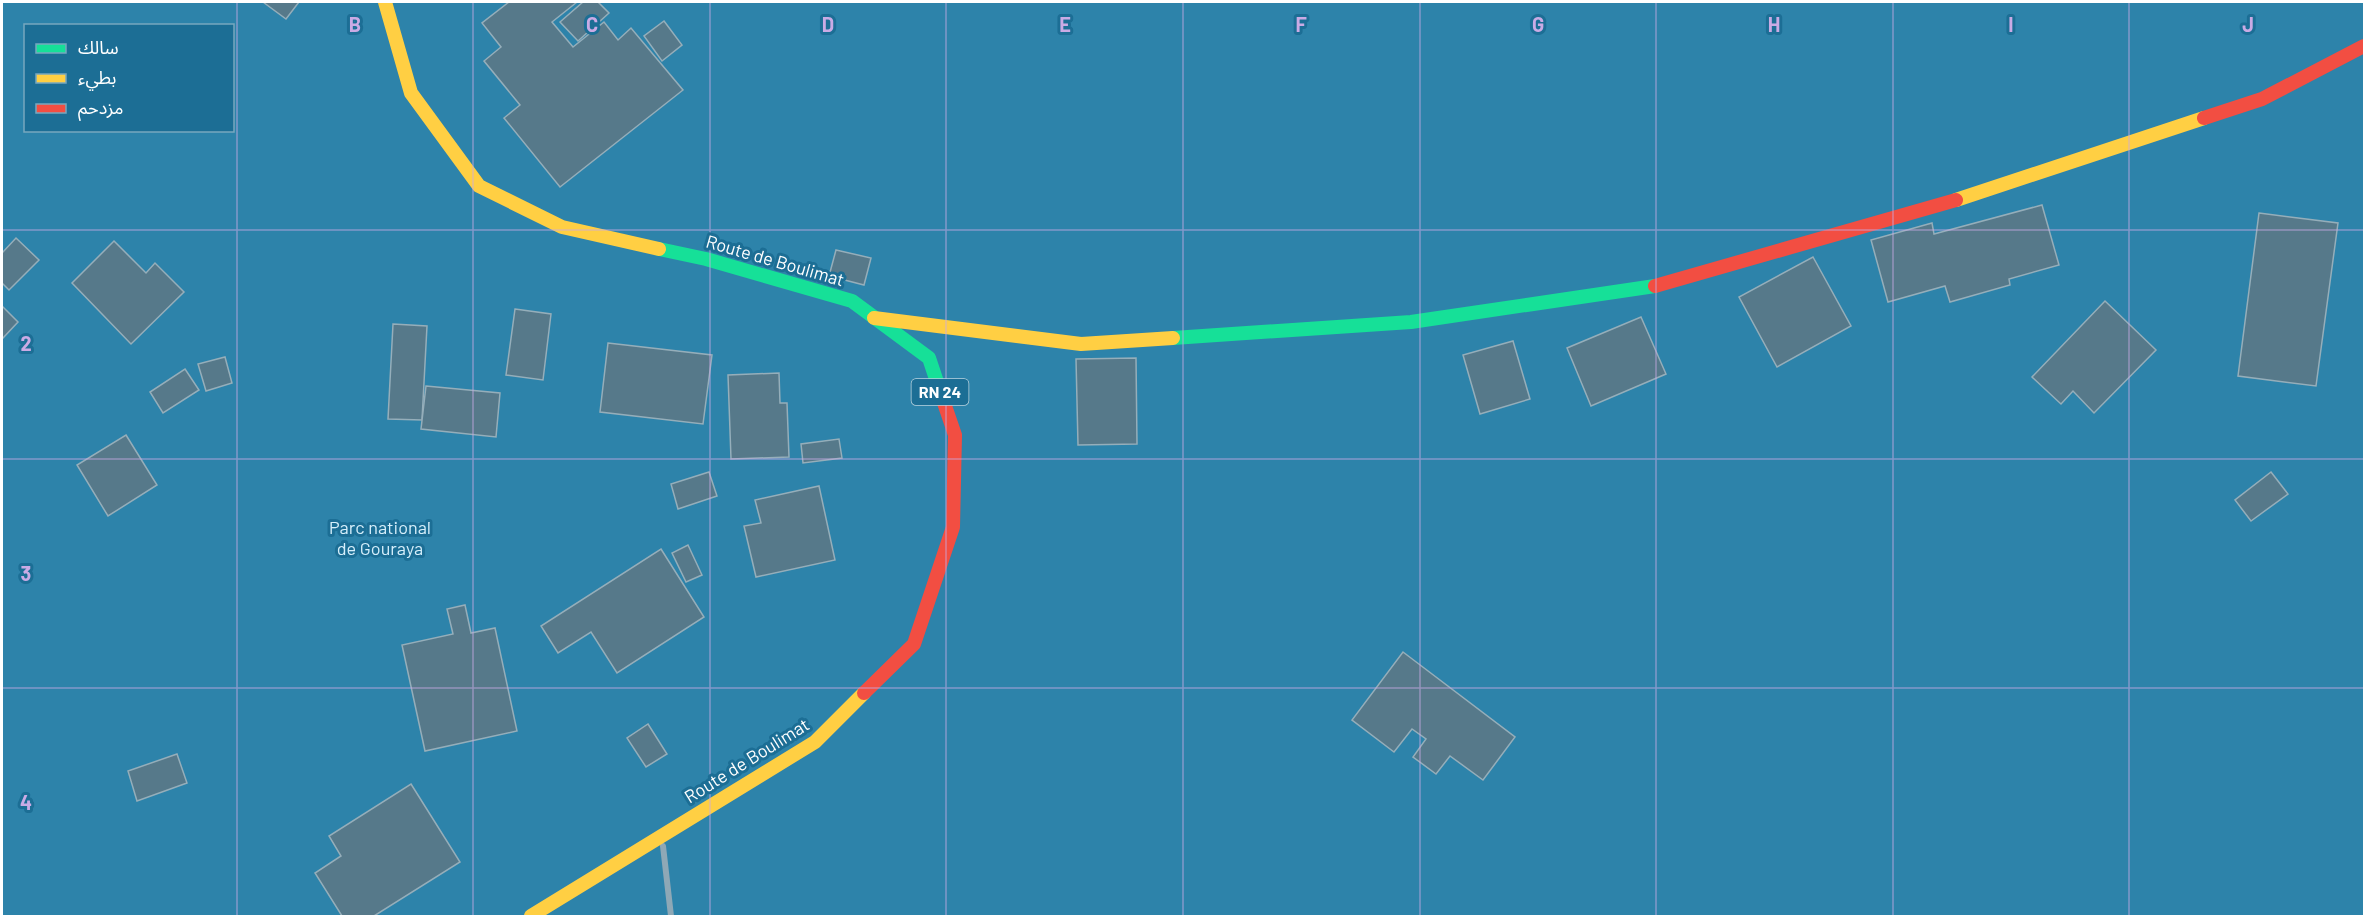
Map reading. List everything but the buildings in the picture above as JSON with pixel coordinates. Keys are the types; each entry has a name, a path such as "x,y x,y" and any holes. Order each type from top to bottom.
{"street":[{"name":"Route de Boulimat","path":"385,2 411,93 479,186 562,227 706,259 852,301 929,358 955,435 953,527 914,644 816,742 531,916"},
{"path":"874,318 1081,344 1411,322 1660,285 1949,202 2262,99 2364,46"},
{"path":"662,836 671,916"}],"green space":[{"name":"Parc national de Gouraya","path":"2,2 2364,2 2364,916 2,916"}],"traffic: fast":[{"path":"659,249 706,259 852,301 929,358 942,397"},
{"path":"1173,338 1411,322 1655,286"}],"traffic: slow":[{"path":"385,2 411,93 479,186 562,227 659,249"},
{"path":"1956,200 2204,118"},
{"path":"874,318 1081,344 1173,338"},
{"path":"531,916 815,742 864,693"}],"traffic: jam":[{"path":"2204,118 2262,99 2364,46"},
{"path":"1655,286 1956,200"},
{"path":"864,693 914,644 953,527 955,435 942,397"}]}
